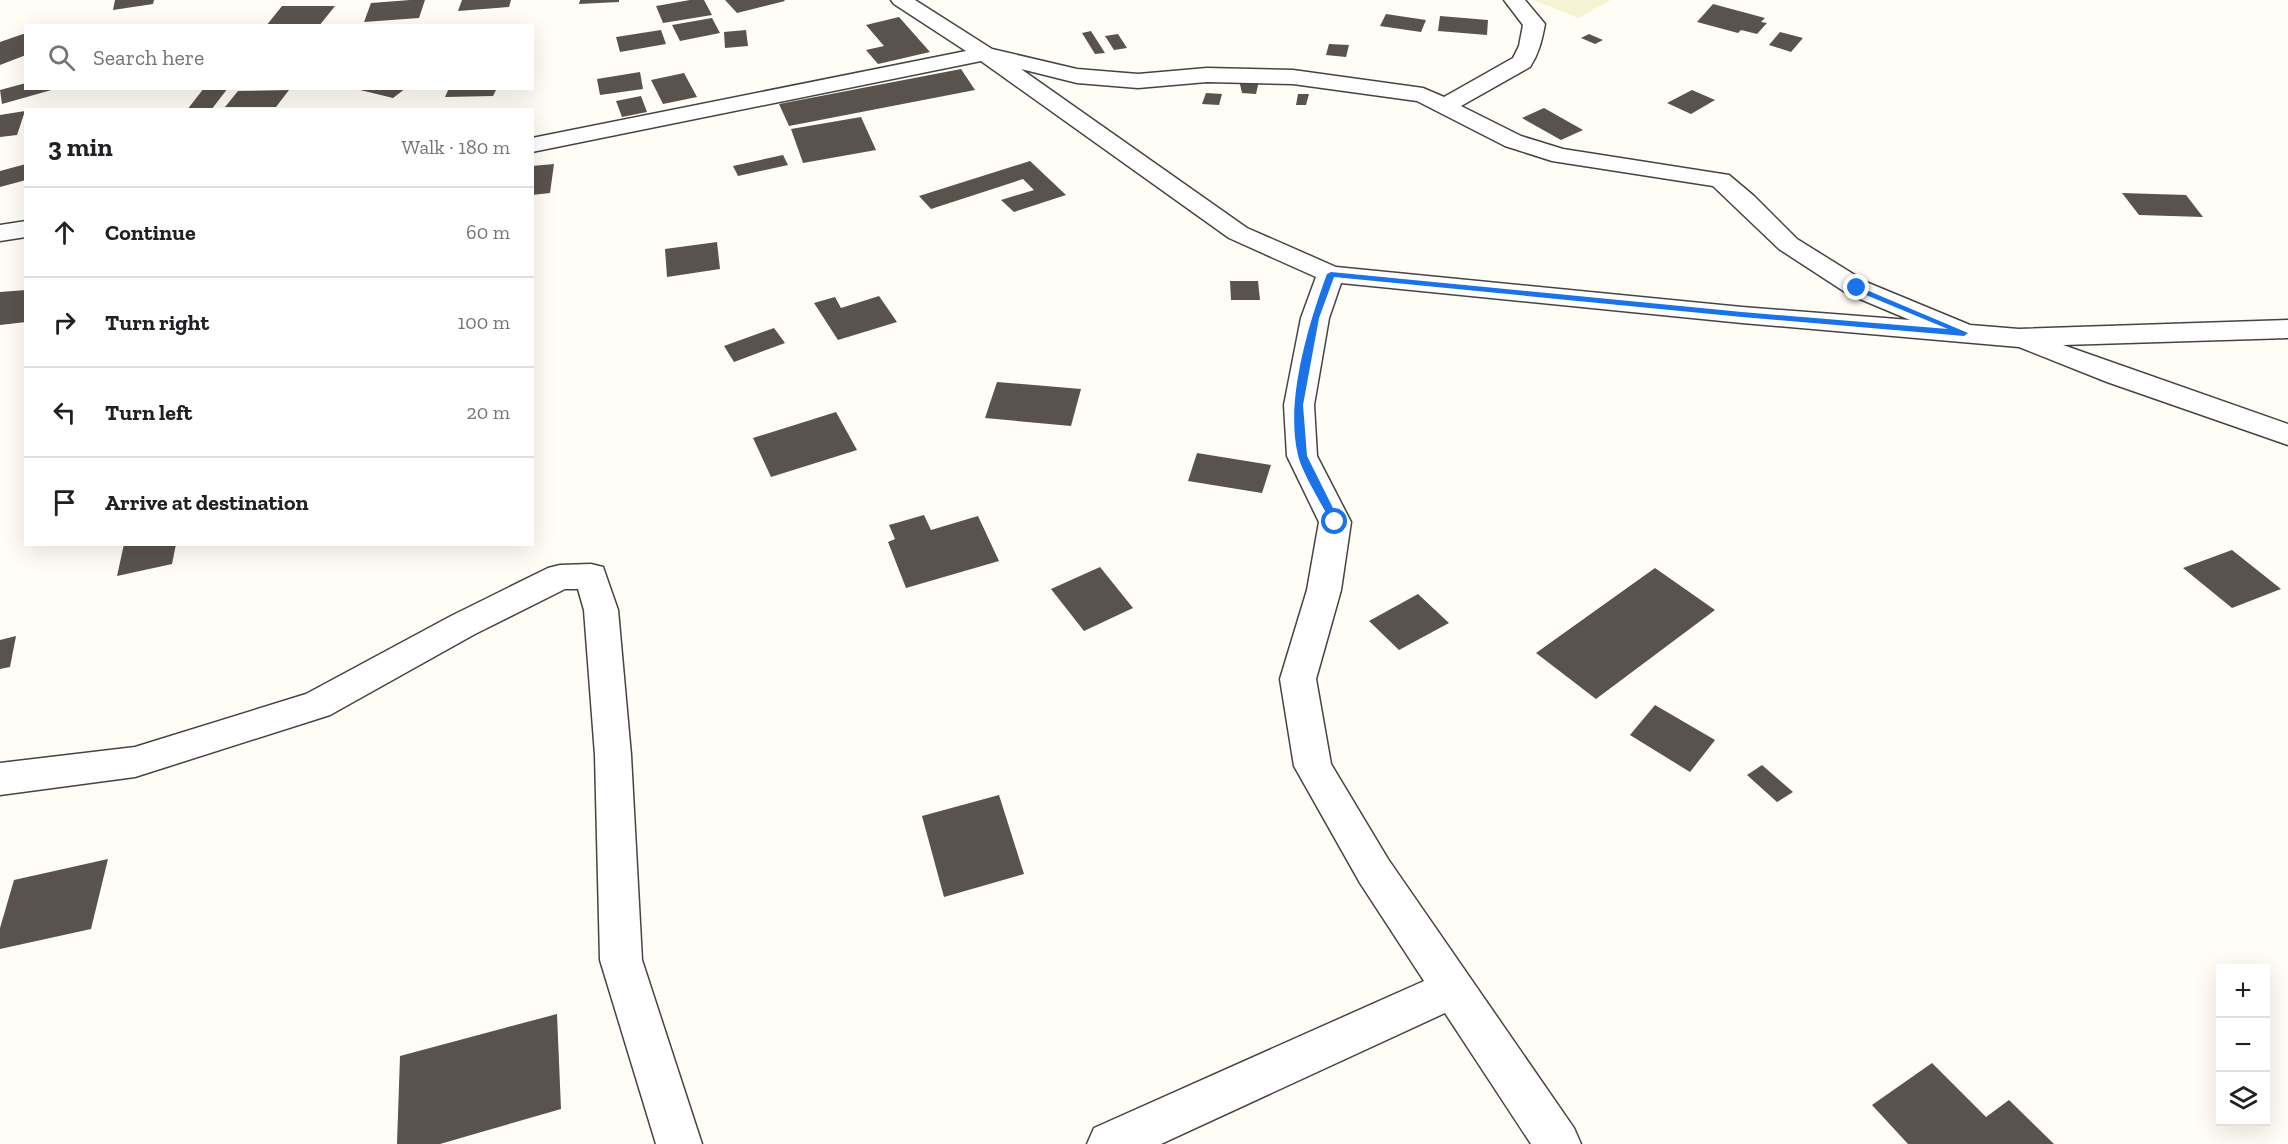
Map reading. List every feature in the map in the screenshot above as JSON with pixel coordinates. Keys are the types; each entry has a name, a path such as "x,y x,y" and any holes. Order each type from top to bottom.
{"street":[{"path":"901,0 985,54 1238,233 1331,274 1730,314 2019,338 2288,329"},
{"path":"1445,106 1522,62 1530,46 1534,24 1514,0"},
{"path":"534,145 985,54 1077,76 1138,81 1207,75 1293,77 1423,95 1513,141 1560,156 1720,180 1745,201 1788,244 1857,288 1964,333"},
{"path":"0,233 24,229"},
{"path":"1331,274 1315,318 1299,405 1302,456 1335,522 1324,590 1298,679 1313,766 1374,871 1558,1144"},
{"path":"2019,338 2138,383 2288,435"},
{"path":"0,779 135,762 317,705 463,625 560,578 591,576 601,610 613,755 621,960 679,1144"},
{"path":"1110,1144 1453,989"}],"shaded area":[{"path":"1533,0 1611,0 1578,18"}],"building":[{"path":"115,0 154,0 153,4 113,10"},
{"path":"425,0 419,18 364,22 371,3"},
{"path":"462,0 511,0 509,7 458,11"},
{"path":"580,0 619,0 619,2 579,4"},
{"path":"704,0 712,15 663,23 656,6"},
{"path":"725,0 784,0 785,1 737,13"},
{"path":"1713,4 1765,18 1761,22 1767,23 1757,34 1741,30 1738,33 1697,22"},
{"path":"282,6 335,6 321,24 268,24"},
{"path":"1386,14 1426,20 1421,32 1380,26"},
{"path":"1440,16 1488,20 1487,35 1438,31"},
{"path":"899,17 930,52 878,64 866,50 884,46 866,25"},
{"path":"712,18 720,33 680,41 672,25"},
{"path":"661,30 666,44 620,52 616,37"},
{"path":"746,30 748,46 725,48 724,32"},
{"path":"1091,31 1105,53 1095,54 1082,33"},
{"path":"1780,32 1803,38 1791,52 1769,45"},
{"path":"24,34 24,56 0,65 0,42"},
{"path":"1118,34 1127,48 1114,50 1105,36"},
{"path":"1589,34 1603,40 1595,44 1581,38"},
{"path":"1329,44 1349,45 1346,57 1326,55"},
{"path":"961,69 975,90 789,126 779,104"},
{"path":"640,72 643,89 600,95 597,79"},
{"path":"684,73 697,97 663,104 651,80"},
{"path":"1239,80 1259,81 1256,94 1242,93"},
{"path":"24,84 24,90 51,90 2,104 0,90"},
{"path":"202,90 226,90 213,108 189,108"},
{"path":"289,90 276,107 225,107 238,91"},
{"path":"360,90 403,90 393,98"},
{"path":"448,90 496,90 493,96 445,97"},
{"path":"1692,90 1715,100 1691,114 1667,103"},
{"path":"1206,93 1222,94 1219,105 1202,104"},
{"path":"1298,94 1309,94 1306,105 1296,105"},
{"path":"641,96 647,112 622,117 616,101"},
{"path":"1544,108 1583,130 1561,140 1522,118"},
{"path":"24,111 17,135 0,137 0,115"},
{"path":"861,117 876,150 803,163 791,129"},
{"path":"783,155 788,165 738,176 733,166"},
{"path":"1030,161 1066,195 1014,212 1001,200 1034,190 1023,179 931,209 919,196"},
{"path":"554,164 550,193 534,195 534,166"},
{"path":"24,165 24,181 0,187 0,171"},
{"path":"2122,193 2186,195 2203,217 2139,215"},
{"path":"717,242 720,269 667,277 665,249"},
{"path":"1230,281 1258,281 1260,300 1231,300"},
{"path":"24,290 24,322 0,325 0,292"},
{"path":"879,296 897,322 838,340 814,303 835,297 841,308"},
{"path":"774,328 785,343 734,362 724,346"},
{"path":"997,382 1081,389 1071,426 985,418"},
{"path":"836,412 857,450 771,477 753,438"},
{"path":"1197,453 1271,465 1262,493 1188,481"},
{"path":"924,515 931,530 978,516 999,561 906,588 888,542 895,539 889,525"},
{"path":"124,546 176,546 172,564 117,576"},
{"path":"2232,550 2281,589 2232,608 2183,568"},
{"path":"1100,567 1133,608 1084,631 1051,589"},
{"path":"1655,568 1715,610 1596,699 1536,653"},
{"path":"1418,594 1449,623 1399,650 1369,621"},
{"path":"16,636 10,667 0,669 0,640"},
{"path":"1655,705 1715,740 1690,772 1630,735"},
{"path":"1762,765 1793,792 1777,802 1747,775"},
{"path":"999,795 1024,874 944,897 922,816"},
{"path":"108,859 91,929 0,949 0,928 14,880"},
{"path":"557,1014 561,1109 440,1144 397,1144 400,1056"},
{"path":"1932,1063 1986,1117 2009,1100 2054,1144 1908,1144 1872,1105"}],"route":[{"path":"1335,522 1302,456 1299,405 1315,318 1331,274 1742,315 1964,333 1857,288"}]}
